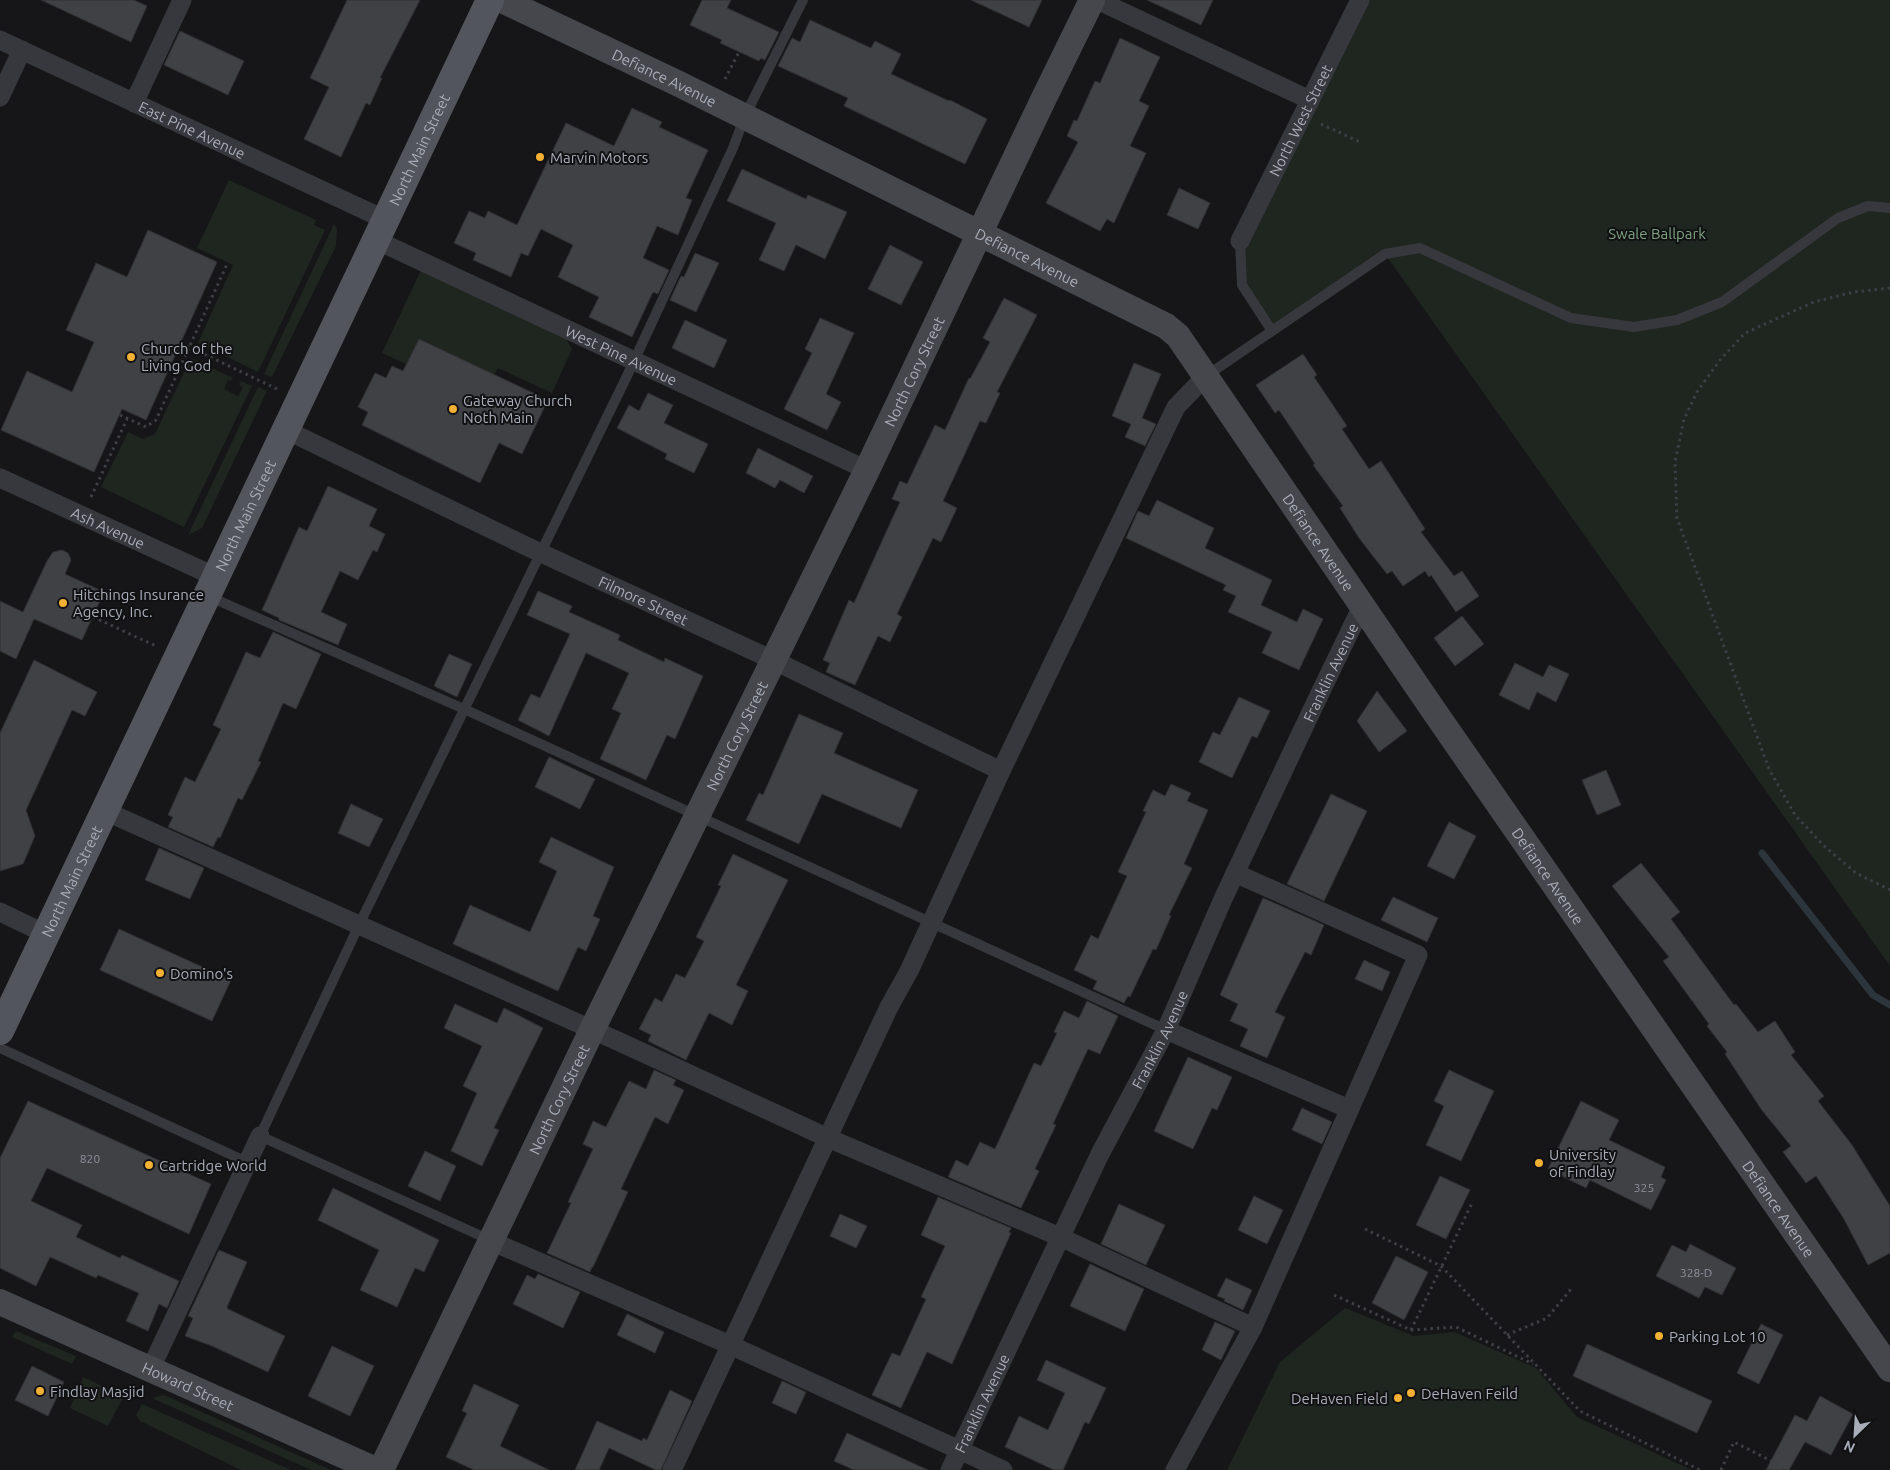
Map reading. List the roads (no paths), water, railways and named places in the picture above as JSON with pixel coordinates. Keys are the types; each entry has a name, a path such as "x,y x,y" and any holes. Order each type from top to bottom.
{"main road":[{"name":"North Main Street","path":"0,1031 490,0"}],"street":[{"path":"134,103 182,0"},
{"name":"Defiance Avenue","path":"502,0 745,116 1166,326 1178,336 1434,711 1890,1368"},
{"name":"North Cory Street","path":"381,1470 592,1030 867,470 1092,0"},
{"path":"1097,0 1306,107"},
{"name":"North West Street","path":"1240,241 1360,0"},
{"name":"East Pine Avenue","path":"0,40 134,103 381,230"},
{"path":"0,97 22,50"},
{"name":"West Pine Avenue","path":"381,230 633,362 867,470"},
{"path":"672,1470 889,1007 910,971 1001,771 1176,407 1205,377"},
{"name":"Filmore Street","path":"286,430 540,552 773,660 1001,771"},
{"name":"Ash Avenue","path":"0,478 82,516 211,586"},
{"name":"Franklin Avenue","path":"950,1470 1100,1154 1166,1030 1235,874 1310,712 1362,606"},
{"path":"105,811 828,1138 1060,1237 1253,1327"},
{"path":"1175,1470 1253,1327 1418,955 1235,874"},
{"path":"0,912 46,934"},
{"path":"1166,1030 1349,1109"},
{"path":"150,1370 260,1136"},
{"path":"491,1241 730,1345 1003,1470"},
{"name":"Howard Street","path":"0,1302 376,1470"}],"lane":[{"path":"491,1241 260,1136 464,709 633,362 733,148 745,116 803,0"},
{"path":"1205,377 1385,254 1420,248 1571,318 1634,327 1677,320 1722,302 1838,218 1868,206 1890,208"},
{"path":"1240,241 1242,285 1272,331"},
{"path":"211,586 464,709 1166,1030"},
{"path":"0,1048 247,1162"}],"waterway":[{"path":"1762,853 1873,995 1890,1005"}],"place":[{"name":"Marvin Motors","path":"540,157"},
{"name":"Church of the Living God","path":"131,357"},
{"name":"Gateway Church Noth Main","path":"453,409"},
{"name":"Hitchings Insurance Agency, Inc.","path":"63,603"},
{"name":"Domino's","path":"160,973"},
{"name":"University of Findlay","path":"1539,1163"},
{"name":"Cartridge World","path":"149,1165"},
{"name":"Parking Lot 10","path":"1659,1336"},
{"name":"Findlay Masjid","path":"40,1391"},
{"name":"DeHaven Feild","path":"1411,1393"},
{"name":"DeHaven Field","path":"1398,1398"}],"park label":[{"name":"Swale Ballpark","path":"1657,233"}]}
